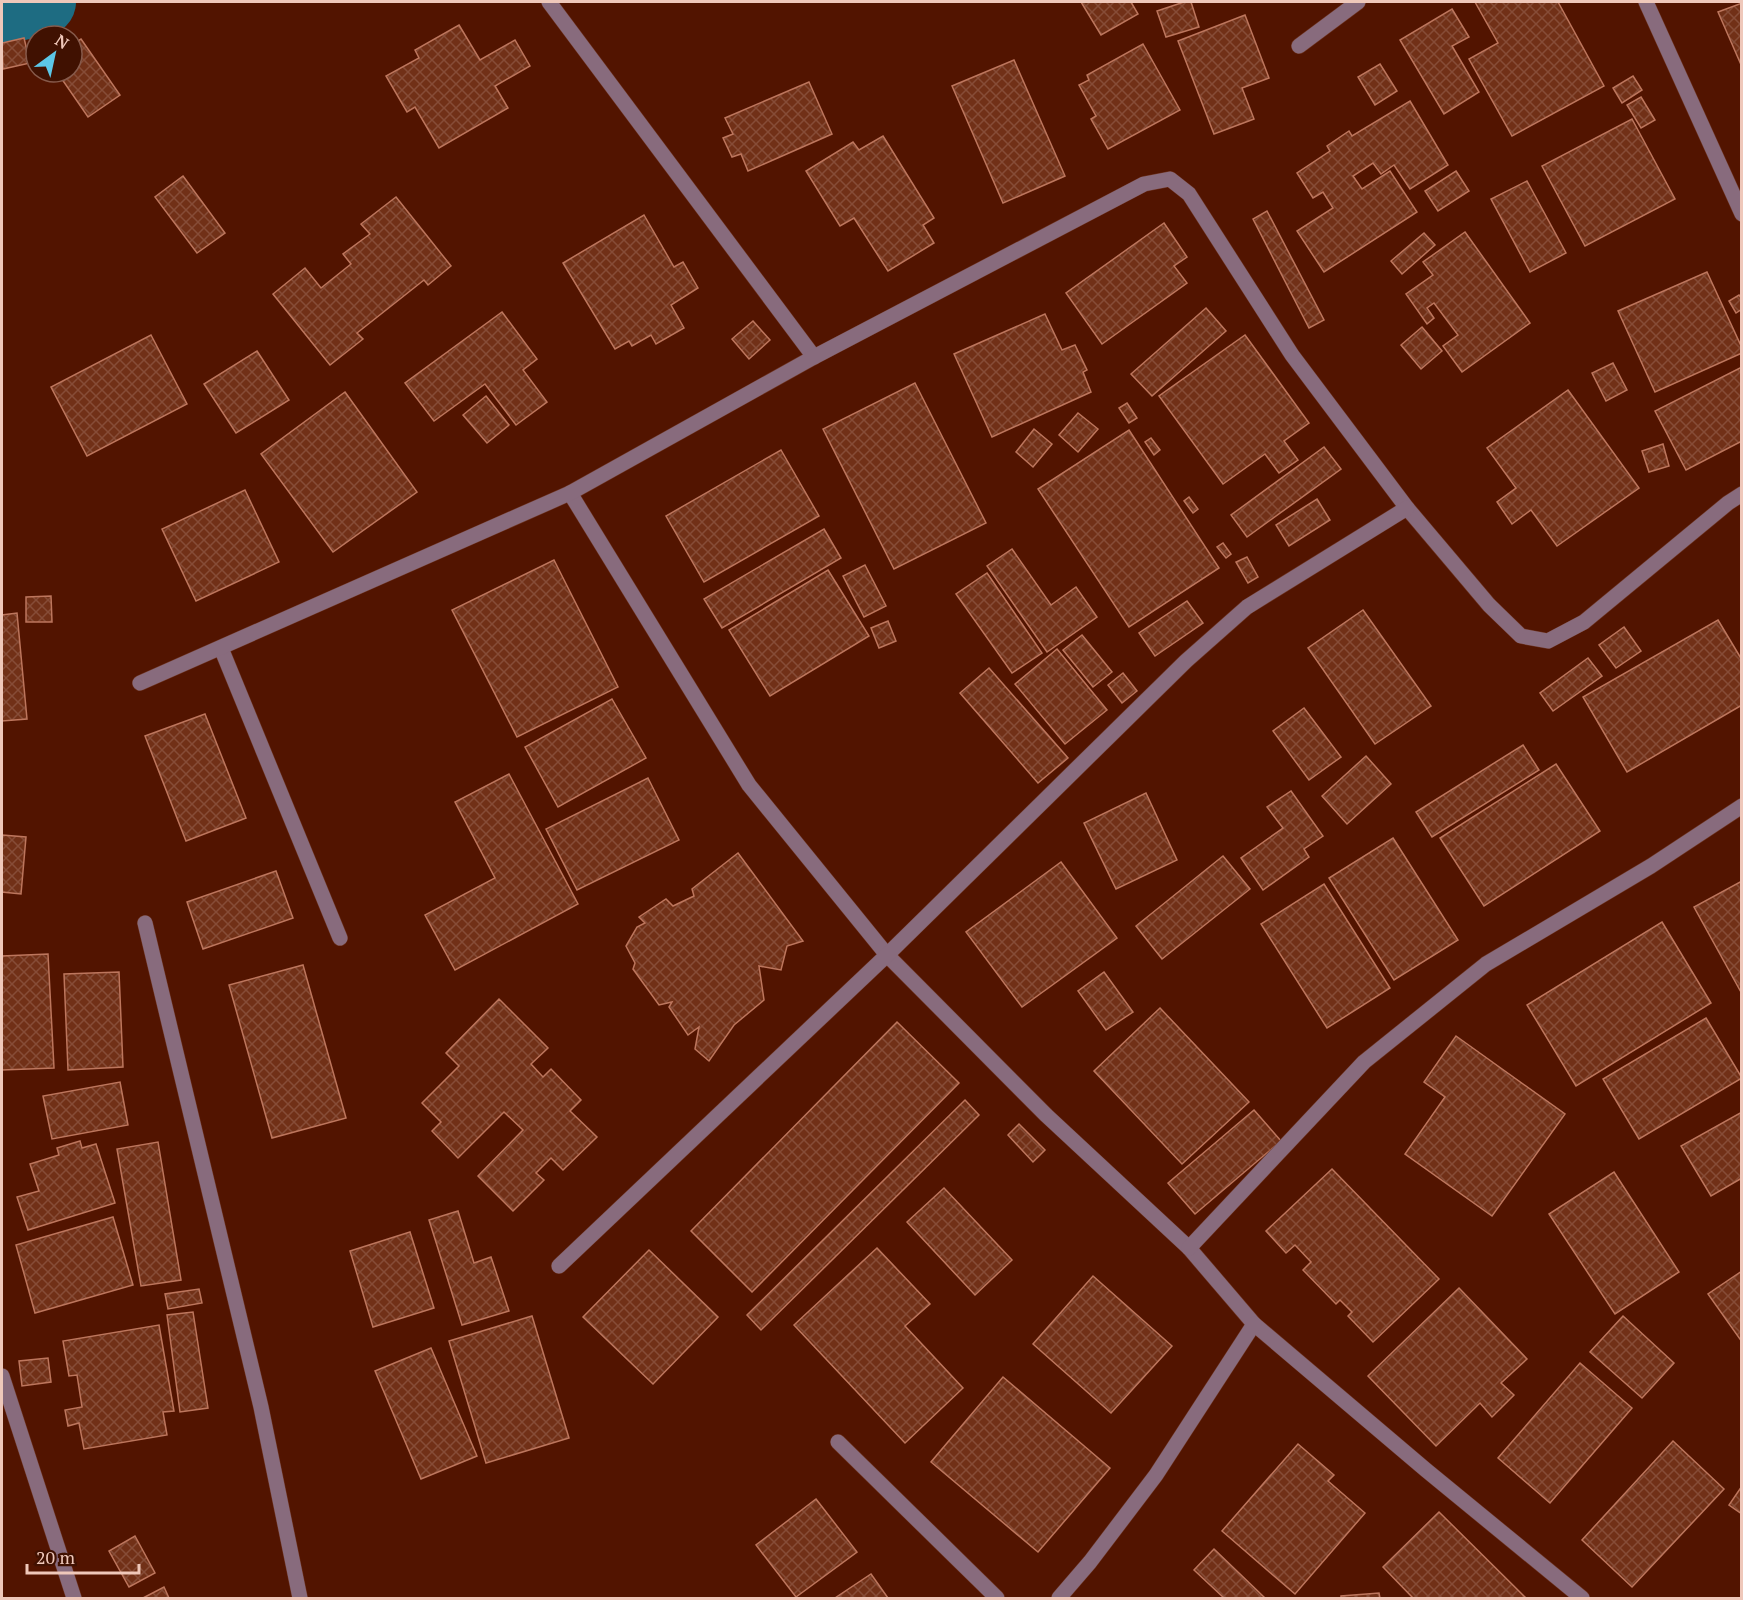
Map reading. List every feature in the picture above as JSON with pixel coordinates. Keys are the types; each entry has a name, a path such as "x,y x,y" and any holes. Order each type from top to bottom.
{"street":[{"path":"549,2 814,357"},
{"path":"1299,45 1358,2"},
{"path":"1646,2 1742,214"},
{"path":"140,683 570,494 814,357 1143,184 1170,179 1189,194 1292,355 1407,508 1489,605 1521,636 1548,641 1584,622 1719,510 1742,494"},
{"path":"570,494 749,785 887,955 1046,1115 1189,1248 1254,1324 1582,1599"},
{"path":"559,1266 887,955 1186,661 1247,607 1407,508"},
{"path":"221,648 340,938"},
{"path":"1189,1248 1364,1062 1486,964 1651,866 1742,806"},
{"path":"145,923 261,1407 300,1599"},
{"path":"1059,1599 1156,1475 1254,1324"},
{"path":"2,1376 74,1599"},
{"path":"838,1442 998,1599"}],"building":[{"path":"1081,2 1131,2 1138,14 1101,35"},
{"path":"1191,2 1199,27 1166,37 1157,11"},
{"path":"1475,2 1558,2 1604,86 1512,136 1469,59 1498,43"},
{"path":"1742,3 1742,67 1718,12"},
{"path":"1452,9 1469,37 1452,46 1479,92 1444,114 1400,40"},
{"path":"1245,15 1269,78 1242,88 1254,119 1214,134 1178,41"},
{"path":"459,25 480,60 515,40 530,66 495,86 508,108 439,148 415,107 407,112 386,76 419,58 415,50"},
{"path":"24,38 24,64 3,69 2,43"},
{"path":"84,43 120,95 88,117 65,84 84,84"},
{"path":"1143,44 1180,110 1108,149 1091,119 1096,116 1079,85 1089,80 1087,75"},
{"path":"1014,60 1065,176 1003,203 952,86"},
{"path":"1380,64 1397,91 1375,105 1358,77"},
{"path":"1633,76 1642,90 1622,103 1613,88"},
{"path":"809,82 832,134 748,171 741,154 732,157 723,138 733,134 725,118"},
{"path":"1641,97 1655,120 1641,128 1627,105"},
{"path":"1410,101 1448,165 1410,189 1394,165 1381,174 1373,163 1353,176 1362,189 1390,171 1417,212 1324,272 1297,231 1333,208 1323,192 1313,198 1297,173 1330,151 1327,146 1349,131 1352,136"},
{"path":"1632,119 1675,199 1585,246 1542,166"},
{"path":"883,136 934,218 923,225 934,243 888,271 854,218 840,226 806,171 853,142 859,150"},
{"path":"1456,171 1469,191 1438,211 1425,191"},
{"path":"183,176 225,233 197,253 155,197"},
{"path":"1527,181 1566,253 1530,272 1491,199"},
{"path":"396,197 451,266 428,285 424,280 357,333 363,339 330,365 273,294 305,268 321,288 351,264 343,254 370,234 361,224"},
{"path":"1267,211 1324,320 1309,328 1253,219"},
{"path":"644,215 674,267 683,262 698,288 671,305 684,328 656,344 651,335 632,346 629,341 615,349 563,263"},
{"path":"1164,223 1187,257 1174,266 1187,283 1102,344 1066,293"},
{"path":"1465,232 1530,323 1462,372 1443,346 1458,335 1434,303 1427,308 1434,318 1427,324 1406,294 1433,275 1423,262"},
{"path":"1424,233 1435,245 1402,274 1391,261"},
{"path":"1707,272 1742,348 1742,353 1655,392 1618,311"},
{"path":"1739,295 1742,299 1742,309 1736,313 1729,301"},
{"path":"1206,308 1226,331 1152,396 1131,374"},
{"path":"502,312 537,359 523,370 547,402 516,425 485,384 434,421 405,383"},
{"path":"1045,314 1062,350 1075,345 1087,370 1083,372 1091,392 992,437 954,354"},
{"path":"753,321 770,340 749,359 732,339"},
{"path":"1422,327 1442,351 1421,369 1401,345"},
{"path":"151,335 187,404 87,456 51,387"},
{"path":"1245,335 1309,423 1284,441 1298,460 1279,473 1265,454 1223,484 1159,396"},
{"path":"257,351 289,400 236,433 204,384"},
{"path":"1613,363 1627,390 1606,401 1592,373"},
{"path":"1742,367 1742,441 1686,470 1655,411"},
{"path":"915,383 986,523 894,569 823,429"},
{"path":"1568,390 1639,488 1557,546 1531,510 1512,524 1497,502 1516,488 1487,448"},
{"path":"345,392 417,492 333,552 261,454"},
{"path":"486,396 509,425 487,443 463,415"},
{"path":"1127,403 1137,418 1129,423 1119,408"},
{"path":"1078,413 1098,429 1078,452 1059,435"},
{"path":"1034,429 1052,444 1033,467 1016,452"},
{"path":"1129,430 1219,568 1129,627 1038,489"},
{"path":"1151,438 1160,450 1154,455 1145,442"},
{"path":"1663,444 1669,466 1649,472 1642,451"},
{"path":"1324,447 1341,469 1247,537 1231,515"},
{"path":"781,450 819,516 704,582 666,516"},
{"path":"245,490 279,562 196,601 162,529"},
{"path":"1189,497 1198,509 1193,513 1184,501"},
{"path":"1317,499 1330,520 1289,546 1276,525"},
{"path":"824,529 841,558 722,628 704,599"},
{"path":"1223,543 1231,554 1226,558 1217,547"},
{"path":"1012,549 1051,605 1076,587 1097,617 1047,652 987,566"},
{"path":"1247,557 1258,577 1248,583 1236,562"},
{"path":"554,560 618,687 517,737 452,610"},
{"path":"865,565 886,606 864,617 843,576"},
{"path":"828,570 869,636 770,696 729,630"},
{"path":"987,573 1042,653 1012,673 956,594"},
{"path":"51,596 52,622 26,622 26,597"},
{"path":"1187,601 1203,623 1155,656 1139,633"},
{"path":"1363,610 1431,706 1375,744 1308,648"},
{"path":"17,613 27,719 2,721 2,615"},
{"path":"1718,620 1742,660 1742,705 1627,772 1583,697"},
{"path":"888,621 896,641 879,648 871,628"},
{"path":"1624,627 1641,651 1616,668 1599,645"},
{"path":"1082,635 1112,672 1093,687 1063,650"},
{"path":"1057,649 1107,710 1065,744 1015,684"},
{"path":"1588,658 1602,676 1553,711 1540,693"},
{"path":"989,668 1068,758 1038,783 960,693"},
{"path":"1123,673 1137,691 1122,703 1108,685"},
{"path":"612,699 646,758 558,807 525,747"},
{"path":"1304,708 1341,757 1309,780 1273,731"},
{"path":"205,714 246,818 186,841 145,736"},
{"path":"1523,745 1539,770 1432,837 1416,812"},
{"path":"1366,756 1391,784 1347,824 1322,796"},
{"path":"1556,764 1600,831 1484,906 1440,838"},
{"path":"509,774 578,904 455,970 425,915 495,878 455,802"},
{"path":"648,778 679,840 577,890 546,829"},
{"path":"1291,791 1323,836 1304,849 1309,857 1263,890 1241,858 1283,828 1267,807"},
{"path":"1146,793 1177,860 1116,889 1084,823"},
{"path":"2,835 26,837 21,894 2,892"},
{"path":"1393,838 1458,940 1394,980 1329,878"},
{"path":"738,853 803,941 787,946 781,970 759,966 764,1000 734,1025 709,1061 695,1049 699,1027 688,1035 669,1007 672,1002 659,1005 633,969 635,963 626,946 637,927 645,923 639,917 666,899 673,906 694,896 692,889"},
{"path":"1223,856 1250,889 1162,959 1136,926"},
{"path":"1061,862 1117,938 1022,1007 966,932"},
{"path":"276,871 293,918 203,949 187,902"},
{"path":"1742,881 1742,994 1694,907"},
{"path":"1324,884 1390,988 1327,1028 1261,924"},
{"path":"1662,922 1711,1003 1576,1086 1527,1005"},
{"path":"48,954 54,1068 2,1070 2,956"},
{"path":"303,965 346,1118 272,1138 229,985"},
{"path":"119,972 123,1067 68,1070 64,974"},
{"path":"1104,972 1133,1012 1106,1030 1078,991"},
{"path":"499,999 548,1048 531,1064 543,1077 551,1069 581,1100 570,1111 597,1137 563,1170 551,1158 536,1173 544,1180 513,1211 478,1176 523,1130 504,1112 458,1158 432,1131 441,1122 422,1103 459,1066 446,1053"},
{"path":"1160,1008 1249,1102 1182,1164 1094,1071"},
{"path":"1706,1018 1742,1078 1639,1139 1603,1079"},
{"path":"897,1022 959,1083 752,1292 691,1231"},
{"path":"1456,1036 1565,1114 1492,1216 1405,1154 1445,1097 1424,1082"},
{"path":"120,1082 128,1125 52,1139 43,1096"},
{"path":"965,1100 979,1115 761,1330 747,1315"},
{"path":"1254,1110 1281,1141 1195,1214 1168,1183"},
{"path":"1742,1112 1742,1178 1711,1196 1681,1146"},
{"path":"1019,1124 1045,1150 1033,1162 1008,1135"},
{"path":"80,1141 82,1148 96,1144 115,1203 28,1230 17,1197 39,1191 30,1164 59,1155 57,1148"},
{"path":"158,1142 181,1280 141,1286 117,1149"},
{"path":"1332,1169 1439,1279 1373,1342 1348,1316 1352,1312 1340,1300 1336,1304 1303,1270 1311,1262 1295,1245 1286,1253 1266,1231"},
{"path":"1614,1172 1679,1272 1615,1314 1549,1214"},
{"path":"944,1188 1012,1260 975,1295 907,1222"},
{"path":"458,1211 474,1263 491,1257 509,1311 462,1325 429,1220"},
{"path":"113,1217 133,1285 35,1313 16,1245"},
{"path":"410,1232 434,1308 373,1327 350,1251"},
{"path":"877,1248 930,1304 905,1326 963,1388 905,1443 794,1325"},
{"path":"649,1250 718,1317 653,1384 583,1317"},
{"path":"1742,1271 1742,1342 1708,1294"},
{"path":"1093,1276 1172,1346 1111,1413 1033,1344"},
{"path":"1459,1288 1527,1359 1501,1383 1514,1395 1492,1417 1480,1403 1436,1446 1368,1376"},
{"path":"199,1289 202,1303 168,1309 165,1294"},
{"path":"193,1312 208,1408 180,1412 167,1315"},
{"path":"532,1316 569,1438 486,1463 449,1341"},
{"path":"1623,1316 1674,1363 1642,1398 1590,1352"},
{"path":"159,1325 174,1411 163,1412 167,1435 84,1449 79,1423 68,1426 65,1410 82,1407 77,1375 69,1376 63,1341"},
{"path":"431,1348 477,1456 421,1479 375,1371"},
{"path":"48,1358 51,1382 22,1386 19,1361"},
{"path":"1580,1363 1632,1408 1550,1503 1498,1458"},
{"path":"1003,1377 1110,1468 1038,1552 931,1462"},
{"path":"1673,1441 1724,1489 1632,1587 1582,1540"},
{"path":"1298,1444 1334,1475 1328,1481 1365,1513 1295,1594 1222,1531"},
{"path":"1742,1486 1742,1514 1729,1505"},
{"path":"816,1499 857,1552 796,1597 756,1545"},
{"path":"1439,1512 1526,1598 1413,1598 1383,1567"},
{"path":"135,1536 155,1573 129,1587 109,1551"},
{"path":"1214,1549 1265,1598 1224,1598 1194,1570"},
{"path":"871,1574 888,1598 835,1598"},
{"path":"164,1587 169,1598 143,1598"},
{"path":"1379,1593 1380,1598 1341,1598 1341,1596"}],"waterway":[{"path":"2,10 42,2"}]}
